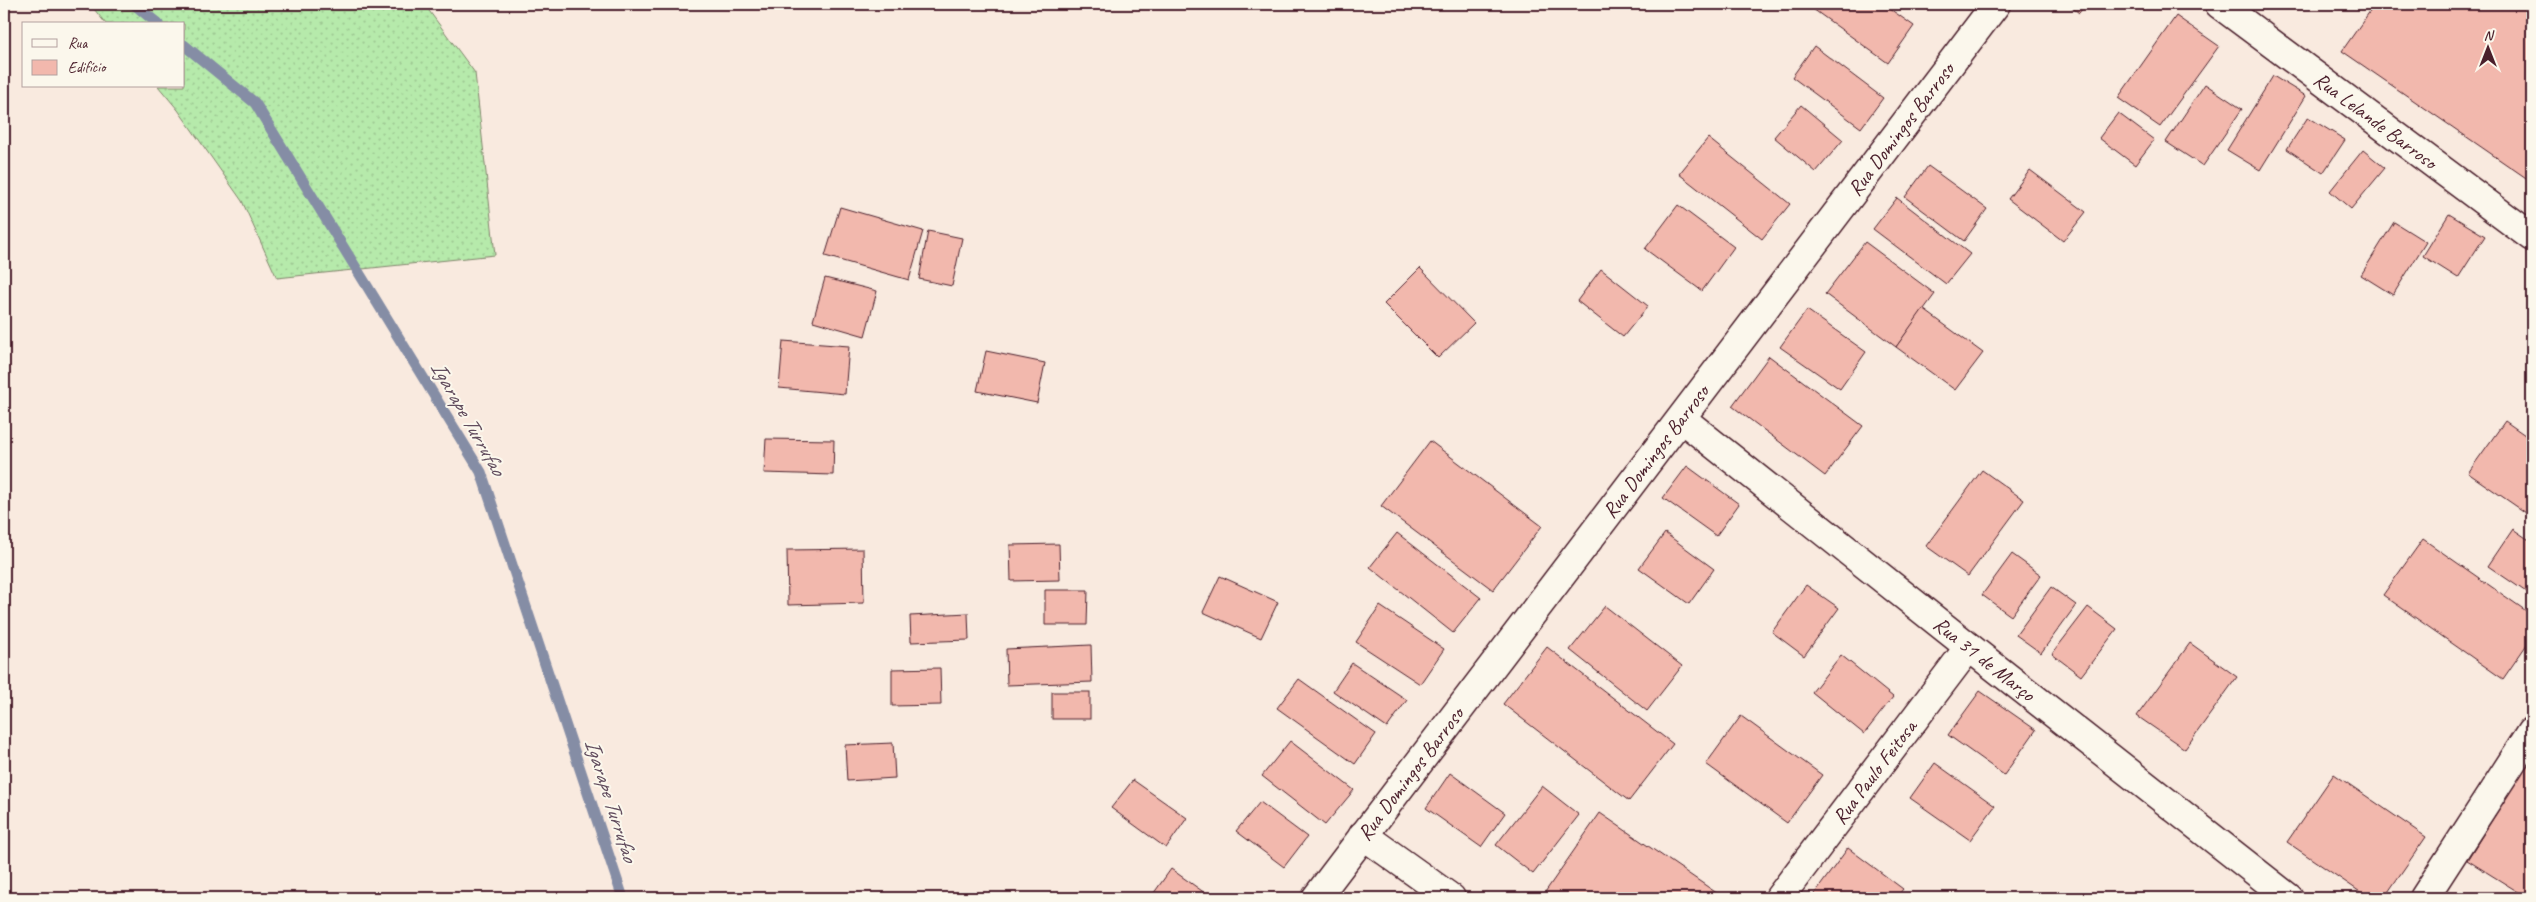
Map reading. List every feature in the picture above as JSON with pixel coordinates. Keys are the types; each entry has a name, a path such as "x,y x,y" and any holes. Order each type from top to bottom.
{"street":[{"name":"Rua Domingos Barroso","path":"1316,898 1996,4"},
{"name":"Rua Lelande Barroso","path":"2219,4 2532,237"},
{"name":"Rua 31 de Março","path":"1682,418 1968,647 2289,898"},
{"name":"Rua Paulo Feitosa","path":"1779,898 1968,647"},
{"path":"2424,898 2532,731"},
{"path":"1363,835 1451,898"}],"green space":[{"path":"90,4 424,4 475,73 495,255 277,278 242,201 178,110 160,88 185,88 185,22 104,22"}],"building":[{"path":"1806,4 1883,4 1914,26 1888,63"},
{"path":"2068,4 2086,4 2079,13"},
{"path":"2375,4 2532,4 2532,182 2342,51"},
{"path":"2176,16 2219,46 2160,127 2118,98"},
{"path":"1814,46 1883,98 1861,128 1792,77"},
{"path":"2273,76 2306,96 2260,170 2227,150"},
{"path":"2205,84 2242,109 2203,166 2166,142"},
{"path":"1801,105 1843,140 1816,172 1774,137"},
{"path":"2118,113 2154,140 2135,165 2099,138"},
{"path":"2308,117 2345,140 2323,173 2287,149"},
{"path":"1708,138 1790,204 1762,239 1679,174"},
{"path":"2363,150 2385,168 2351,209 2330,191"},
{"path":"1928,166 1987,209 1964,241 1905,197"},
{"path":"2030,170 2086,212 2063,241 2008,199"},
{"path":"1897,198 1970,254 1946,284 1873,229"},
{"path":"1678,205 1734,247 1702,291 1645,249"},
{"path":"840,207 923,231 909,280 825,256"},
{"path":"2449,214 2485,236 2458,278 2423,256"},
{"path":"2394,222 2426,242 2393,295 2361,275"},
{"path":"928,231 962,238 952,286 919,279"},
{"path":"1865,242 1935,294 1896,347 1825,294"},
{"path":"1420,268 1474,323 1438,358 1384,304"},
{"path":"1601,269 1648,306 1623,337 1577,301"},
{"path":"825,278 877,291 865,336 813,321"},
{"path":"1923,309 1983,353 1955,390 1896,347"},
{"path":"1807,310 1866,352 1840,389 1780,347"},
{"path":"783,341 849,346 845,394 779,388"},
{"path":"986,351 1045,363 1037,403 977,391"},
{"path":"1769,356 1863,426 1825,476 1732,406"},
{"path":"2505,421 2532,440 2532,517 2468,473"},
{"path":"766,439 834,440 833,475 764,473"},
{"path":"1430,441 1542,526 1493,590 1381,506"},
{"path":"1687,466 1739,504 1716,536 1663,498"},
{"path":"1982,470 2024,500 1968,576 1926,546"},
{"path":"2513,529 2532,542 2532,596 2488,566"},
{"path":"1397,533 1481,598 1453,633 1370,567"},
{"path":"1665,533 1714,569 1689,604 1639,568"},
{"path":"2423,539 2532,615 2532,637 2503,679 2383,595"},
{"path":"1059,544 1060,580 1011,581 1010,545"},
{"path":"863,549 864,603 788,605 787,550"},
{"path":"2012,554 2041,575 2011,616 1982,595"},
{"path":"1220,576 1278,602 1261,638 1203,612"},
{"path":"1806,585 1839,608 1804,656 1772,632"},
{"path":"2051,587 2076,605 2041,653 2016,635"},
{"path":"1045,590 1088,590 1087,625 1045,625"},
{"path":"1380,606 1444,649 1420,684 1356,642"},
{"path":"1605,606 1682,666 1647,711 1570,650"},
{"path":"2088,607 2117,629 2081,676 2052,654"},
{"path":"968,613 969,640 911,642 910,616"},
{"path":"2190,643 2237,677 2185,749 2137,716"},
{"path":"1091,645 1092,682 1007,685 1006,649"},
{"path":"1547,647 1673,744 1629,801 1503,704"},
{"path":"1841,655 1893,697 1864,734 1812,692"},
{"path":"1352,663 1407,700 1387,728 1333,691"},
{"path":"940,668 941,705 892,706 892,669"},
{"path":"1299,679 1376,734 1355,764 1277,708"},
{"path":"1980,691 2036,730 2004,775 1948,735"},
{"path":"1052,692 1090,692 1090,719 1052,719"},
{"path":"1741,716 1822,775 1787,823 1706,764"},
{"path":"1290,741 1354,790 1325,825 1262,776"},
{"path":"893,743 895,778 847,781 845,745"},
{"path":"2532,756 2532,892 2528,898 2467,860"},
{"path":"1935,763 1995,806 1970,840 1910,798"},
{"path":"1450,773 1505,813 1481,847 1426,808"},
{"path":"2334,774 2426,837 2384,898 2369,898 2287,842"},
{"path":"1133,780 1187,818 1166,848 1111,808"},
{"path":"1542,786 1579,815 1533,874 1496,845"},
{"path":"1260,802 1307,837 1284,867 1236,831"},
{"path":"1600,813 1721,896 1720,898 1541,898"},
{"path":"1848,848 1903,889 1896,898 1812,897"},
{"path":"1171,869 1212,898 1151,897"}],"waterway":[{"name":"Igarape Turrufao","path":"134,4 156,22"},
{"name":"Igarape Turrufao","path":"185,46 255,103 481,472 623,898"}]}
